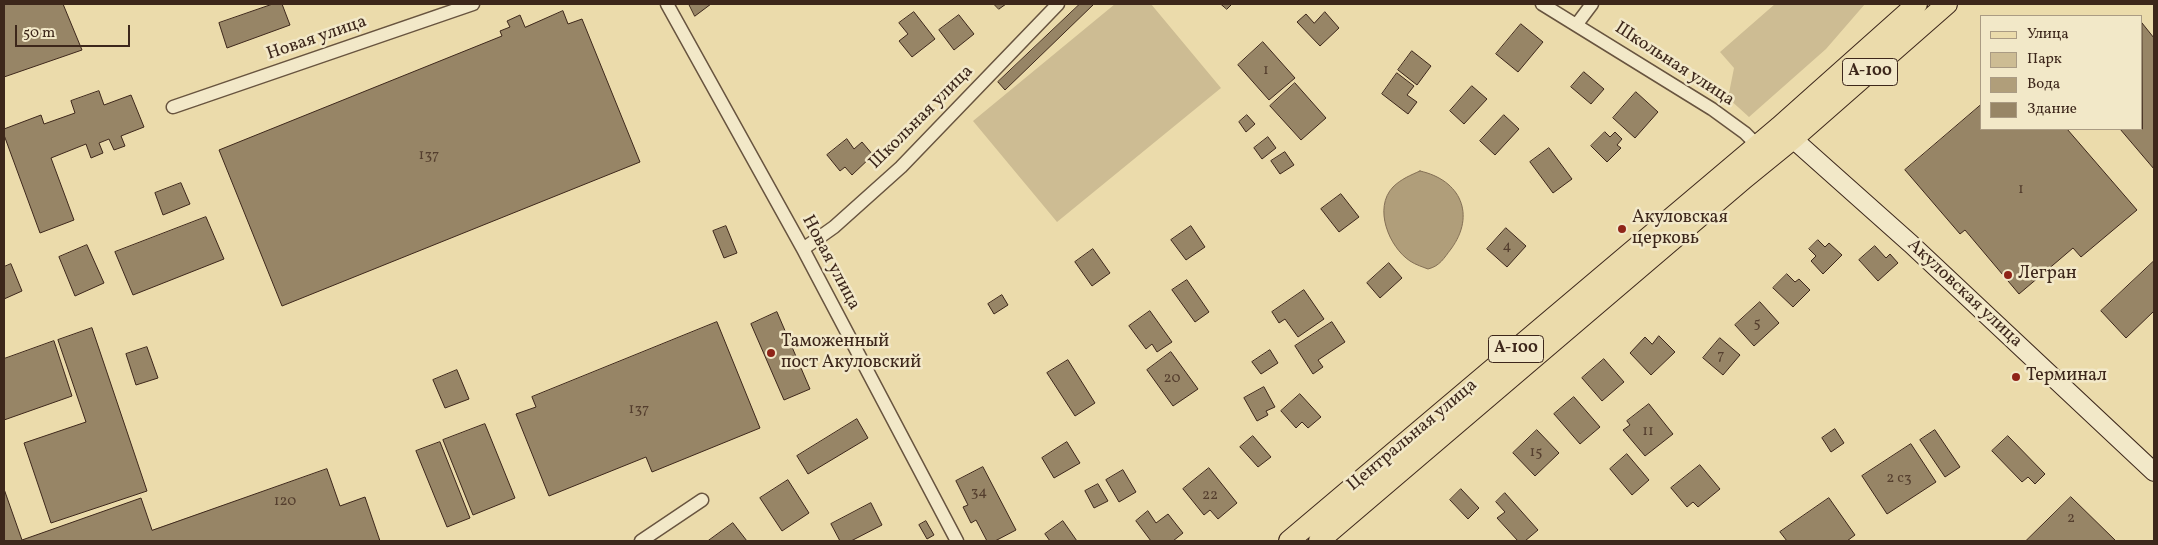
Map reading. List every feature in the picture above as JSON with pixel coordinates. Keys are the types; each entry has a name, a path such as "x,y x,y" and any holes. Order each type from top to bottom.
{"main road":[{"name":"А-100","path":"1786,133 1917,4"},
{"name":"А-100","path":"1750,151 1786,133 1947,4"},
{"name":"Центральная улица","path":"1318,541 1704,212 1786,133"},
{"name":"Центральная улица","path":"1289,541 1750,151"}],"street":[{"name":"Новая улица","path":"173,107 473,4"},
{"name":"Новая улица","path":"667,4 803,248 957,541"},
{"name":"Школьная улица","path":"803,248 834,227 901,167 1058,4"},
{"name":"Школьная улица","path":"1542,4 1712,109 1745,133 1750,151"},
{"path":"1577,24 1592,4"},
{"name":"Акуловская улица","path":"1786,133 1911,244 2154,472"},
{"path":"642,541 702,500"}],"green space":[{"path":"1115,4 1151,4 1221,88 1057,222 973,121"},
{"path":"1775,4 1865,4 1826,49 1749,117 1728,98 1734,68 1720,52"}],"water":[{"path":"1420,171 1446,182 1460,201 1463,212 1459,236 1439,264 1428,269 1402,255 1390,237 1384,216 1384,205 1393,187 1403,179"}],"building":[{"path":"4,4 63,4 82,50 4,77"},
{"path":"273,4 282,4 290,25 227,48 219,23"},
{"path":"689,4 711,4 695,16"},
{"path":"994,4 1006,4 999,9"},
{"path":"1080,4 1094,4 1005,90 998,82"},
{"path":"1221,4 1232,4 1227,9"},
{"path":"563,11 568,24 582,19 640,162 282,306 219,150 502,36 500,31 510,27 507,21 520,15 525,27"},
{"path":"914,12 935,39 912,57 899,41 908,34 899,23"},
{"path":"1325,12 1339,28 1320,46 1297,22 1306,14 1314,23"},
{"path":"959,15 974,34 954,50 939,30"},
{"path":"1521,24 1543,42 1518,72 1496,54"},
{"path":"2143,24 2154,38 2154,169 2121,130 2143,130"},
{"path":"1263,42 1295,78 1269,100 1238,65"},
{"path":"1412,51 1431,66 1417,85 1398,70"},
{"path":"1584,72 1604,89 1591,104 1571,87"},
{"path":"1397,73 1414,86 1407,95 1417,102 1408,114 1382,94"},
{"path":"1295,83 1326,118 1301,140 1270,106"},
{"path":"1472,86 1487,99 1464,124 1450,111"},
{"path":"99,91 104,105 131,95 144,127 121,136 125,146 114,150 109,139 99,143 103,153 91,158 86,144 51,158 74,220 40,233 4,135 4,129 41,115 44,124 75,113 71,101"},
{"path":"1636,92 1658,112 1635,138 1613,118"},
{"path":"1980,106 1980,130 2068,130 2137,210 2081,257 2073,248 2019,294 1965,230 1960,234 1905,170"},
{"path":"1247,115 1255,124 1246,132 1239,122"},
{"path":"1504,115 1519,129 1495,155 1480,141"},
{"path":"1605,132 1610,137 1615,132 1622,139 1617,145 1621,148 1607,162 1591,146"},
{"path":"1268,137 1276,148 1262,159 1254,148"},
{"path":"847,139 854,149 862,142 873,155 852,175 845,167 840,171 827,155"},
{"path":"1549,148 1572,179 1553,193 1530,162"},
{"path":"1285,152 1294,165 1280,174 1271,161"},
{"path":"181,183 190,204 163,215 155,193"},
{"path":"1341,194 1359,217 1339,232 1321,209"},
{"path":"206,217 224,259 133,295 115,252"},
{"path":"726,226 737,253 724,258 713,231"},
{"path":"1191,226 1205,247 1186,260 1171,240"},
{"path":"1506,228 1526,246 1507,267 1487,249"},
{"path":"1818,240 1825,247 1829,243 1842,255 1823,274 1811,261 1816,256 1809,249"},
{"path":"87,245 104,283 75,296 59,257"},
{"path":"1875,246 1886,258 1890,254 1898,263 1878,281 1859,260"},
{"path":"1093,249 1110,273 1092,286 1075,262"},
{"path":"2154,261 2154,311 2126,338 2101,311"},
{"path":"1389,263 1402,278 1380,298 1367,283"},
{"path":"11,264 22,291 4,299 4,267"},
{"path":"1787,274 1795,282 1799,279 1810,290 1793,307 1773,288"},
{"path":"1187,280 1209,312 1195,322 1172,290"},
{"path":"1304,290 1324,319 1298,337 1285,319 1279,323 1272,312"},
{"path":"1002,295 1008,305 994,314 988,304"},
{"path":"1760,302 1779,323 1754,346 1735,325"},
{"path":"1150,311 1172,342 1157,352 1152,344 1146,349 1129,326"},
{"path":"777,312 810,389 784,400 751,324"},
{"path":"717,322 760,428 652,472 646,457 549,496 516,414 536,407 532,397"},
{"path":"1332,322 1345,342 1318,360 1323,367 1313,374 1295,346"},
{"path":"92,328 147,491 51,523 24,443 86,422 58,340"},
{"path":"1659,336 1675,352 1651,375 1630,353 1645,337 1652,344"},
{"path":"1720,338 1740,355 1723,375 1703,358"},
{"path":"54,341 72,396 4,420 4,359"},
{"path":"147,347 158,378 136,385 126,354"},
{"path":"1270,350 1278,363 1261,374 1252,362"},
{"path":"1171,352 1198,389 1173,406 1147,370"},
{"path":"1604,359 1624,382 1602,401 1582,378"},
{"path":"1068,360 1095,403 1075,416 1047,373"},
{"path":"457,370 469,399 445,408 433,380"},
{"path":"1264,387 1275,407 1266,411 1268,415 1257,421 1244,398"},
{"path":"1300,394 1321,417 1308,428 1302,422 1296,428 1281,411"},
{"path":"1574,397 1600,427 1580,444 1554,414"},
{"path":"1649,404 1673,434 1645,456 1623,430 1630,425 1627,421"},
{"path":"857,419 868,438 808,474 797,456"},
{"path":"485,424 515,498 473,515 443,440"},
{"path":"1835,429 1844,443 1831,452 1822,438"},
{"path":"1537,430 1559,453 1535,476 1513,453"},
{"path":"1935,430 1960,467 1945,477 1920,440"},
{"path":"1253,436 1271,457 1258,467 1240,447"},
{"path":"2008,436 2045,474 2035,484 2028,477 2022,482 1992,451"},
{"path":"440,442 470,518 447,527 416,451"},
{"path":"1067,442 1080,463 1054,478 1042,458"},
{"path":"1911,444 1936,482 1887,514 1862,476"},
{"path":"1627,454 1649,480 1632,495 1610,469"},
{"path":"1700,465 1720,489 1698,507 1693,502 1687,507 1671,488"},
{"path":"983,467 1016,530 995,541 987,541 976,520 971,523 963,507 968,505 956,481"},
{"path":"1209,468 1237,503 1218,519 1210,510 1204,515 1183,489"},
{"path":"327,469 340,506 365,497 380,541 4,541 4,489 22,540 141,498 152,530"},
{"path":"1123,470 1136,492 1119,502 1106,480"},
{"path":"788,480 809,513 782,531 760,498"},
{"path":"1098,484 1108,501 1094,508 1085,491"},
{"path":"1461,489 1479,508 1468,519 1450,500"},
{"path":"1505,493 1538,530 1525,541 1518,541 1497,518 1505,512 1496,502"},
{"path":"2071,497 2116,541 2026,541"},
{"path":"1829,498 1855,535 1847,541 1787,541 1780,532"},
{"path":"871,503 882,525 851,541 840,541 831,524"},
{"path":"1148,511 1156,523 1168,514 1183,533 1173,541 1151,541 1136,521"},
{"path":"926,521 934,535 927,539 919,525"},
{"path":"1063,521 1077,541 1050,541 1045,534"},
{"path":"733,523 747,541 708,541"}],"place":[{"name":"Акуловская церковь","path":"1622,229"},
{"name":"Легран","path":"2008,275"},
{"name":"Таможенный пост Акуловский","path":"771,353"},
{"name":"Терминал","path":"2016,377"}]}
